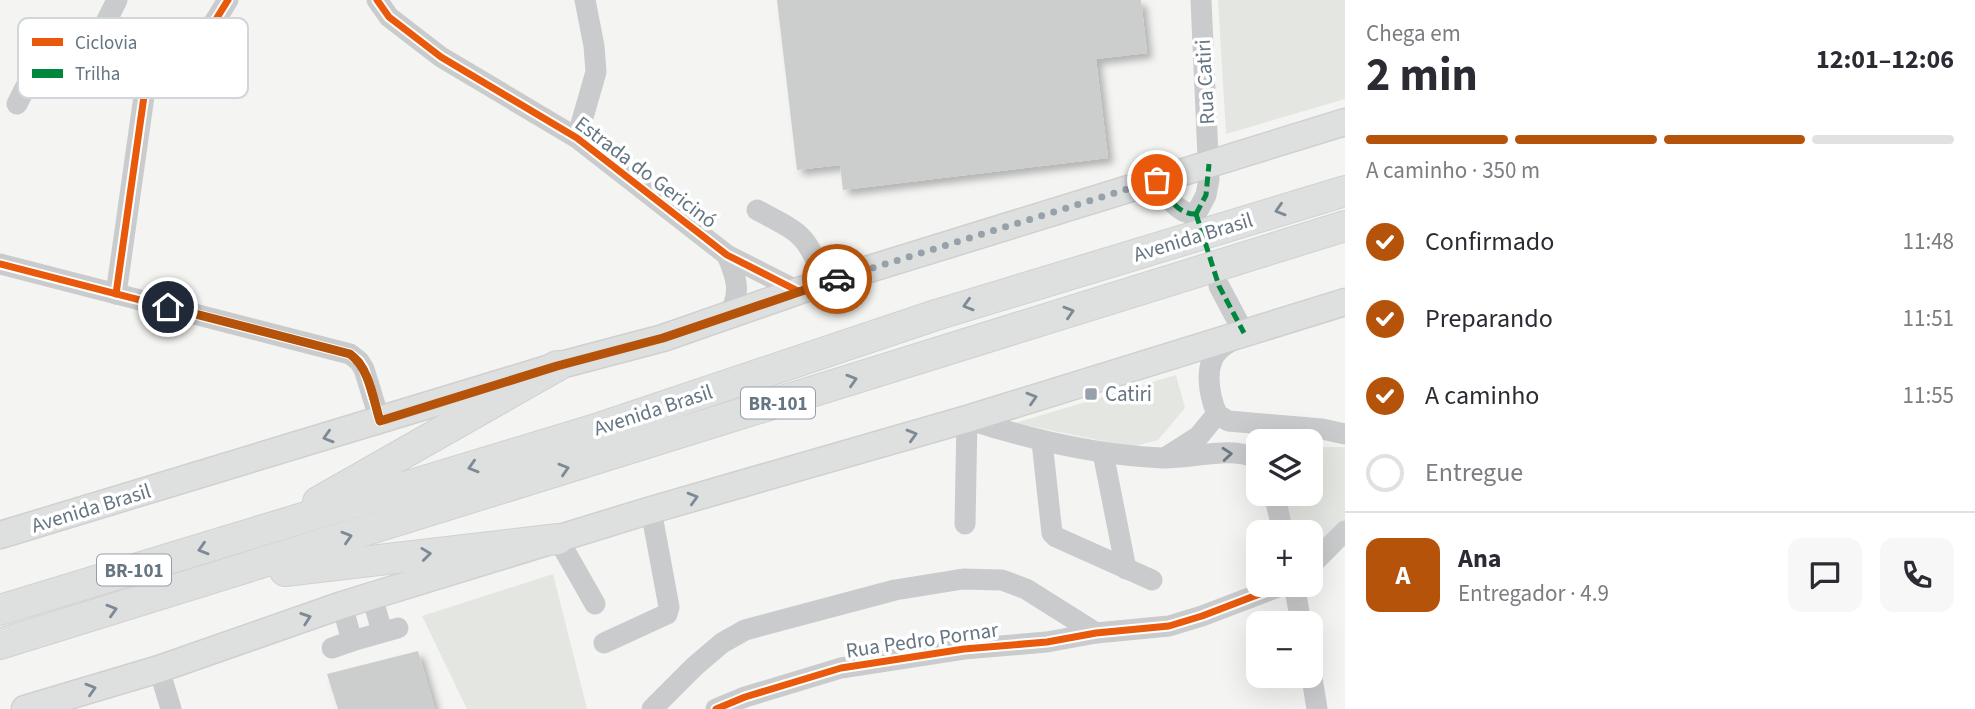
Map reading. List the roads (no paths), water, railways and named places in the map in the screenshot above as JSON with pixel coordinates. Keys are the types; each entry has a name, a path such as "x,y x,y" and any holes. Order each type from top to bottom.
{"highway":[{"name":"Avenida Brasil","path":"0,610 599,428 936,315 1345,191"},
{"name":"Avenida Brasil","path":"0,645 1345,226"},
{"path":"269,530 557,366"},
{"path":"212,579 558,539"}],"main road":[{"name":"Avenida Brasil","path":"0,536 557,366 663,338 798,290 1345,122"},
{"path":"25,709 159,669 342,605 651,510 967,419 1345,302"}],"street":[{"path":"108,18 117,0"},
{"name":"Estrada do Gericinó","path":"377,0 389,17 441,57 577,138 727,255 798,290"},
{"path":"577,138 596,72 585,0"},
{"name":"Rua Catiri","path":"1157,180 1174,204 1197,218 1206,195 1209,164 1201,0"},
{"path":"17,104 20,98"},
{"path":"116,294 144,98"},
{"path":"757,210 804,237 812,248 825,282"},
{"path":"727,255 738,288 737,298 729,314"},
{"path":"0,264 350,354 364,369 380,421"},
{"path":"1219,286 1244,333 1218,351 1212,360 1210,391 1217,414 1228,421 1322,429 1345,434"},
{"path":"1164,458 1199,436 1217,414"},
{"path":"965,524 967,419 1042,442 1103,453 1164,458 1239,453 1246,455"},
{"path":"1323,440 1345,434"},
{"path":"1042,442 1052,533 1152,580"},
{"path":"1103,453 1126,569"},
{"path":"604,643 667,614 669,607 651,510"},
{"path":"1323,550 1345,531"},
{"path":"558,539 595,604"},
{"path":"652,709 722,643 745,630 895,590 963,579 1002,580 1027,589 1096,633"},
{"path":"342,605 342,644 390,630 372,596"},
{"name":"Rua Pedro Pornar","path":"716,709 745,697 841,668 964,649 1046,642 1096,633 1169,626 1252,597"},
{"path":"159,669 172,709"},
{"path":"1314,688 1317,709"}],"place":[{"name":"Catiri","path":"1091,394"}]}
